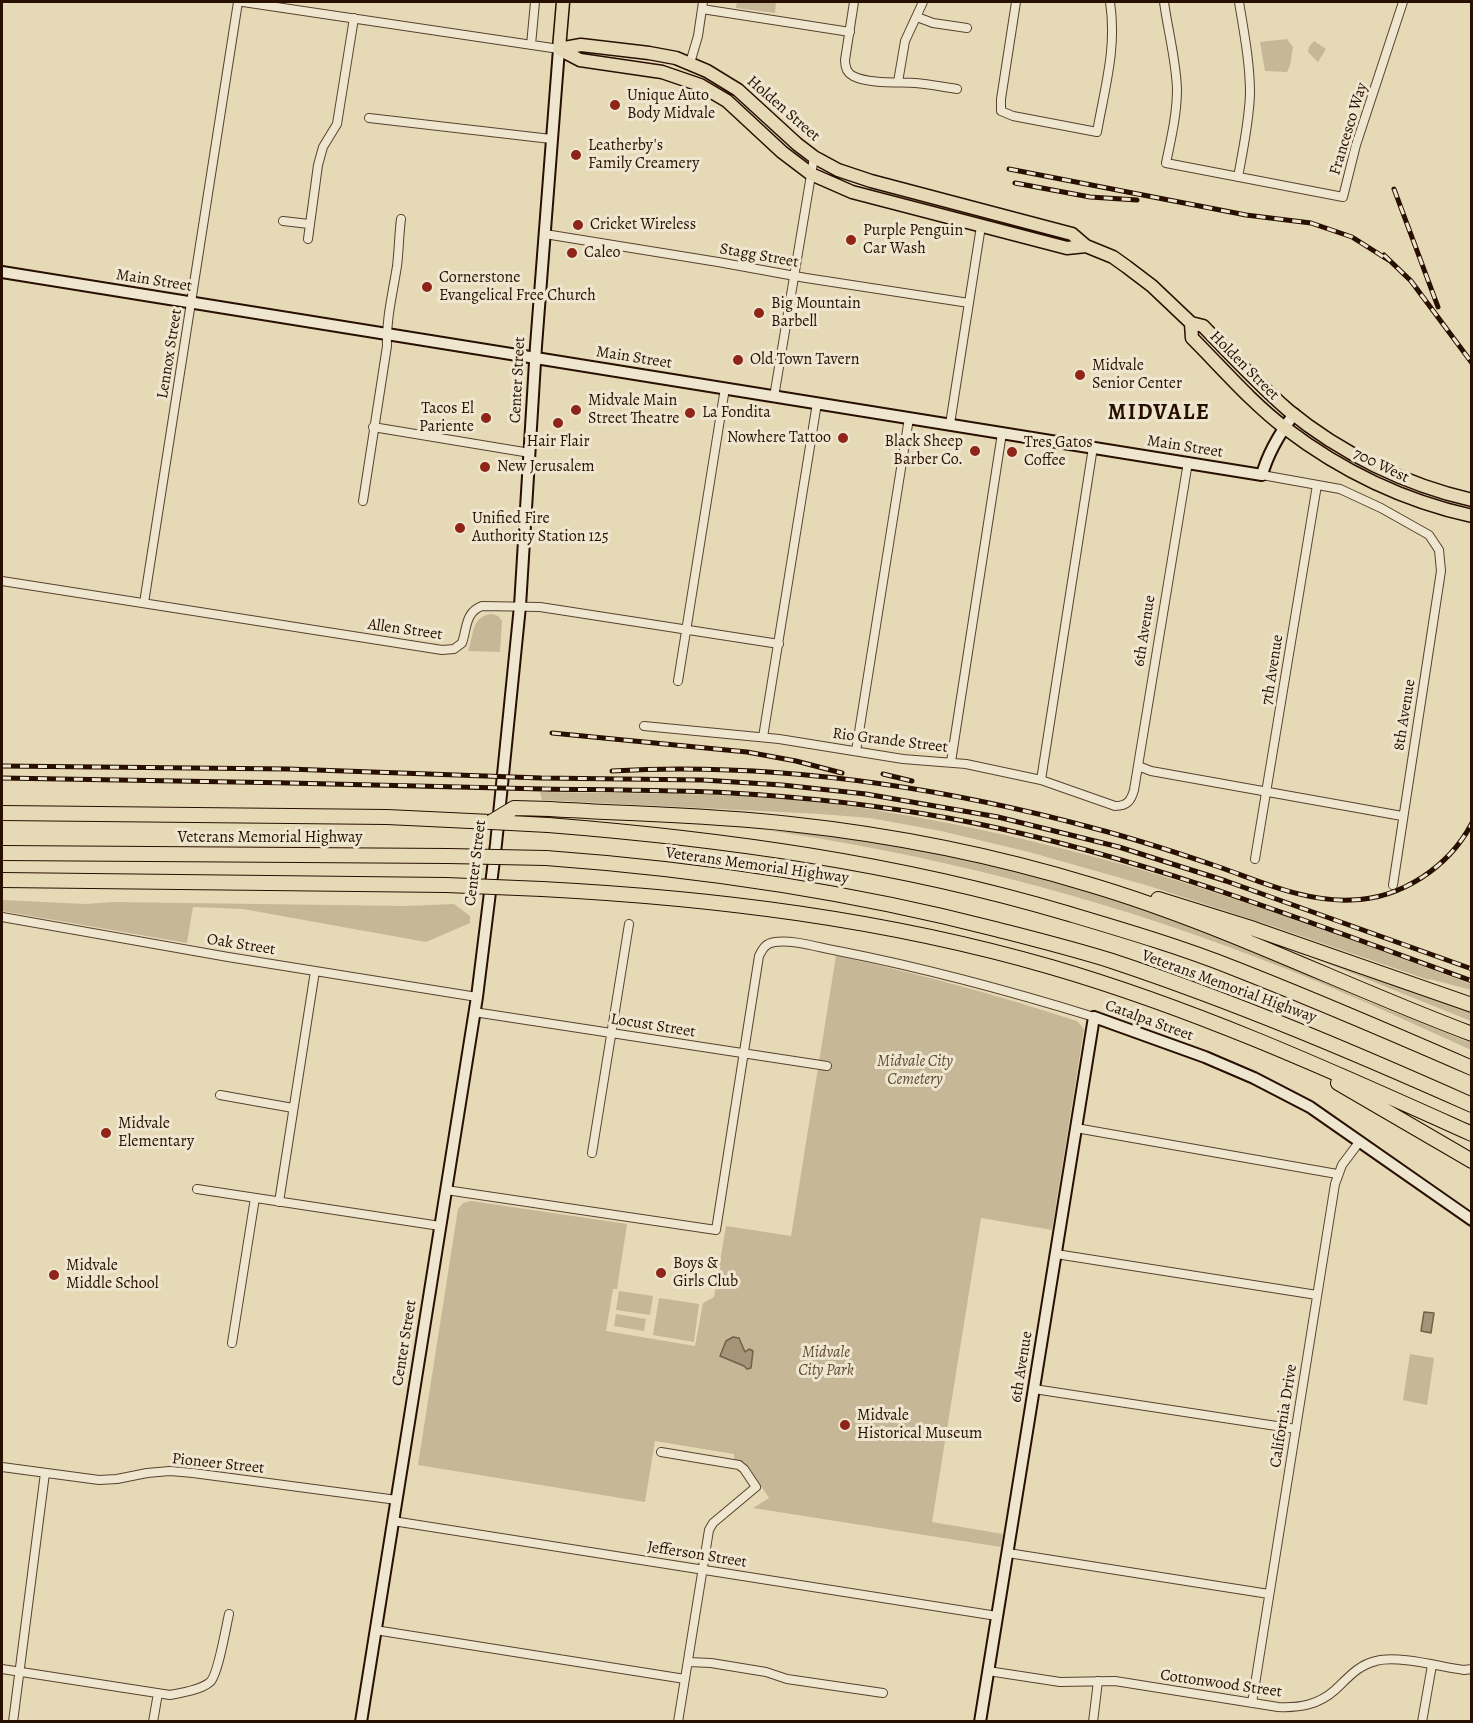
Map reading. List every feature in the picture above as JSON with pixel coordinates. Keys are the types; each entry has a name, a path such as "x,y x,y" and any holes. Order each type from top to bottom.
{"highway":[{"path":"491,822 514,808 550,809 788,824 872,835 1054,869 1104,881 1254,929 1472,1005"},
{"name":"Veterans Memorial Highway","path":"2,813 387,817 548,825 700,839 765,848 912,874 1023,901 1130,933 1234,968 1472,1068"},
{"name":"Veterans Memorial Highway","path":"2,853 546,858 617,863 796,887 889,904 1031,938 1110,961 1254,1012 1472,1105"},
{"path":"982,856 1092,885 1150,905 1472,1034"},
{"path":"2,880 446,885 642,895 782,910 912,933 1005,954 1080,975 1240,1033 1472,1134"},
{"path":"1240,1033 1341,1085 1472,1161"}],"main road":[{"name":"Center Street","path":"559,49 563,2"},
{"name":"Holden Street","path":"559,49 581,45 664,55 690,63 738,90 797,144 814,157 838,170 871,182 1072,234 1086,246 1113,257 1141,276 1191,322 1203,326 1266,390 1294,414"},
{"name":"Holden Street","path":"559,49 580,60 662,72 700,85 727,101 782,152 811,174 836,186 867,197 1067,248 1086,246"},
{"name":"Holden Street","path":"1191,322 1192,338 1243,390 1284,427"},
{"name":"700 West","path":"1294,414 1342,447 1377,466 1436,490 1472,500"},
{"name":"700 West","path":"1284,427 1325,455 1365,478 1417,501 1472,516"}],"street":[{"name":"Lennox Street","path":"144,603 238,2"},
{"name":"Holden Street","path":"243,2 559,49"},
{"path":"531,45 535,2"},
{"path":"854,2 845,60 847,71 856,77 957,90"},
{"path":"898,82 905,41 923,2"},
{"path":"1016,2 1000,99 1001,111 1013,116 1097,132 1113,45 1110,2"},
{"name":"Francesco Way","path":"1164,2 1177,92 1166,164 1342,197 1356,145 1403,2"},
{"path":"1238,177 1246,135 1250,94 1239,2"},
{"path":"690,63 698,36 703,5 850,32"},
{"path":"917,17 933,23 967,28"},
{"path":"308,239 320,156 337,124 354,18"},
{"name":"Center Street","path":"361,1722 477,997 496,844 520,606 559,49"},
{"path":"369,118 551,139"},
{"path":"774,396 814,157"},
{"path":"363,501 387,346 401,219"},
{"path":"283,221 309,224"},
{"path":"950,424 981,226"},
{"name":"Stagg Street","path":"545,234 969,303"},
{"name":"Main Street","path":"2,272 1188,462 1340,489 1372,503 1429,535 1439,550"},
{"path":"678,681 725,388"},
{"path":"764,737 817,403"},
{"path":"1262,475 1270,452 1294,414"},
{"path":"856,752 909,418"},
{"path":"374,427 530,453"},
{"path":"951,762 1002,433"},
{"path":"1041,780 1093,447"},
{"name":"6th Avenue","path":"1128,804 1132,797 1138,766 1188,462"},
{"name":"7th Avenue","path":"1255,859 1317,485"},
{"name":"8th Avenue","path":"1393,885 1442,571 1439,550"},
{"name":"Allen Street","path":"2,582 446,650 462,644 469,616 478,607 520,606 540,607 779,644"},
{"name":"Rio Grande Street","path":"644,726 764,737 903,759 951,762 1041,780 1115,806 1128,804"},
{"path":"1138,766 1151,771 1402,816"},
{"name":"Oak Street","path":"2,917 477,997"},
{"path":"592,1152 629,924"},
{"name":"Catalpa Street","path":"744,1053 759,956 764,947 777,941 853,954 925,970 1017,993 1094,1017 1205,1057 1254,1078 1310,1107 1472,1220"},
{"path":"279,1202 315,971"},
{"name":"Locust Street","path":"474,1012 827,1066"},
{"name":"6th Avenue","path":"980,1722 1094,1017"},
{"path":"446,1190 716,1230 744,1053"},
{"path":"220,1095 293,1108"},
{"path":"1076,1128 1337,1174"},
{"name":"California Drive","path":"1252,1703 1337,1174 1360,1141"},
{"path":"197,1189 440,1226"},
{"path":"232,1343 255,1198"},
{"path":"1056,1254 1317,1295"},
{"path":"1034,1389 1296,1429"},
{"path":"661,1452 739,1465 756,1487 711,1526 678,1722"},
{"name":"Pioneer Street","path":"2,1467 99,1480 147,1473 181,1472 397,1500"},
{"path":"13,1722 45,1473"},
{"name":"Jefferson Street","path":"393,1521 997,1616"},
{"path":"1008,1553 1269,1594"},
{"path":"2,1669 158,1694 176,1694 211,1681 229,1614"},
{"path":"375,1630 685,1679"},
{"name":"Cottonwood Street","path":"988,1671 1060,1682 1115,1681 1278,1707 1306,1706 1332,1692 1355,1671 1378,1660 1394,1659 1464,1670 1472,1669"},
{"path":"688,1662 766,1672 788,1679 884,1693"},
{"path":"1422,1722 1432,1665"},
{"path":"1093,1722 1098,1681"},
{"path":"153,1722 158,1694"}],"green space":[{"path":"737,2 776,2 775,13 736,8"},
{"path":"1287,39 1293,47 1287,72 1265,71 1260,42"},
{"path":"1314,41 1326,49 1318,62 1308,52"},
{"path":"492,614 498,616 502,621 500,652 468,651 477,622 480,618"},
{"path":"540,792 687,794 798,800 911,816 988,831 1139,869 1223,895 1471,984 1471,990 1429,980 1149,886 1029,852 941,831 870,818 820,814 542,800"},
{"path":"746,825 818,832 917,848 1028,873 1152,910 1259,952 1364,1000 1471,1043 1471,1050 1290,970 1137,915 1009,878 944,863 812,837 746,827"},
{"path":"2,900 86,904 113,902 405,906 454,904 470,916 470,923 426,942 243,909 193,907 187,943 2,911"},
{"path":"1287,947 1471,1010 1471,1021"},
{"name":"Midvale City Park","path":"836,956 927,977 1017,1002 1077,1021 1084,1029 1052,1230 981,1218 932,1522 1003,1534 1001,1547 753,1508 769,1498 748,1466 734,1459 734,1454 655,1441 645,1502 418,1465 458,1209 463,1203 471,1201 627,1224 617,1289 613,1289 606,1331 695,1346 703,1303 714,1297 726,1226 791,1236"},
{"path":"1342,1068 1471,1125 1471,1126"},
{"path":"619,1291 653,1296 650,1315 616,1310"},
{"path":"659,1298 699,1304 694,1342 653,1335"},
{"path":"616,1314 646,1319 644,1331 614,1326"},
{"path":"1410,1354 1434,1358 1427,1405 1403,1400"}],"shaded area":[{"path":"1424,1312 1434,1313 1431,1333 1421,1331"},
{"path":"733,1337 739,1338 745,1352 749,1349 753,1351 751,1368 747,1369 720,1356 726,1341"}],"railway":[{"path":"1009,169 1246,215 1311,223 1352,237 1390,261"},
{"path":"1015,183 1090,197 1137,200"},
{"path":"1394,189 1438,307"},
{"path":"1384,255 1411,281 1472,363"},
{"path":"552,733 747,752 842,773"},
{"path":"2,766 288,769 541,778 703,780 866,794 998,817 1119,847 1226,881 1472,969"},
{"path":"612,771 734,770 855,780 915,789 975,800 1093,828 1172,851 1284,890 1334,900 1370,898 1388,894 1422,878 1450,853 1472,823"},
{"path":"883,774 912,781"},
{"path":"2,778 684,791 867,805 921,813 1015,832 1147,868 1278,911 1472,981"}],"place":[{"name":"Unique Auto Body Midvale","path":"615,105"},
{"name":"Leatherby's Family Creamery","path":"576,155"},
{"name":"Cricket Wireless","path":"578,225"},
{"name":"Purple Penguin Car Wash","path":"851,240"},
{"name":"Caleo","path":"572,253"},
{"name":"Cornerstone Evangelical Free Church","path":"427,287"},
{"name":"Big Mountain Barbell","path":"759,313"},
{"name":"Old Town Tavern","path":"738,360"},
{"name":"Midvale Senior Center","path":"1080,375"},
{"name":"Midvale Main Street Theatre","path":"576,410"},
{"name":"La Fondita","path":"690,413"},
{"name":"Tacos El Pariente","path":"486,418"},
{"name":"Hair Flair","path":"558,423"},
{"name":"Nowhere Tattoo","path":"843,438"},
{"name":"Black Sheep Barber Co.","path":"975,451"},
{"name":"Tres Gatos Coffee","path":"1012,452"},
{"name":"New Jerusalem","path":"485,467"},
{"name":"Unified Fire Authority Station 125","path":"460,528"},
{"name":"Midvale Elementary","path":"106,1133"},
{"name":"Boys & Girls Club","path":"661,1273"},
{"name":"Midvale Middle School","path":"54,1275"},
{"name":"Midvale Historical Museum","path":"845,1425"}],"district":[{"name":"MIDVALE","path":"1159,414"}],"park label":[{"name":"Midvale City Cemetery","path":"915,1071"}]}
